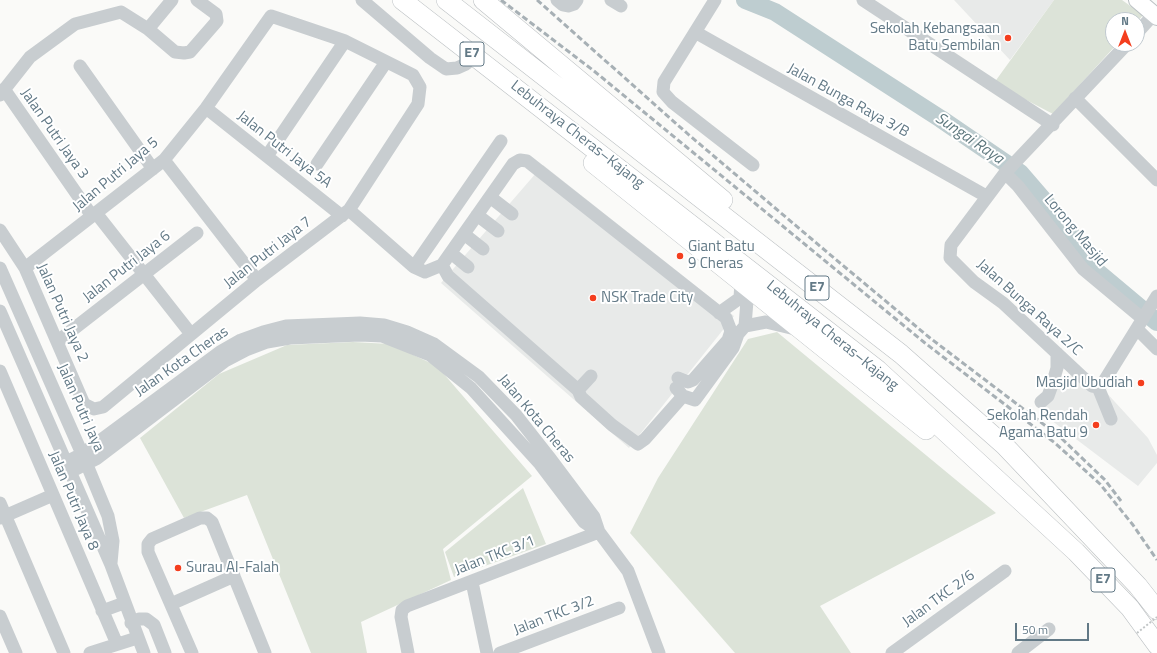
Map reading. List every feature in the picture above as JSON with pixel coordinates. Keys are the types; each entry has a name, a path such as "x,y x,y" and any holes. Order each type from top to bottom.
{"highway":[{"name":"Lebuhraya Cheras–Kajang","path":"402,0 878,370 1076,552 1130,608 1157,644"},
{"name":"Lebuhraya Cheras–Kajang","path":"446,0 902,354 1005,446 1138,586 1157,610"},
{"path":"482,0 883,331 902,354"},
{"path":"542,108 554,126 578,151 964,461 995,489 1076,552"}],"main road":[{"path":"1137,0 1156,15"}],"street":[{"path":"148,29 172,0"},
{"path":"2,92 30,57 75,24 121,12 148,29 175,52 190,52 217,21 216,14 197,0"},
{"path":"362,0 446,69 457,68 466,64 475,56"},
{"path":"557,0 563,5 568,6 574,4 577,0"},
{"path":"715,0 664,82 663,92 672,102 753,165"},
{"path":"863,0 1052,125"},
{"path":"1145,25 1156,15"},
{"name":"Jalan Putri Jaya 5","path":"25,268 164,160 206,108 271,16 345,41"},
{"name":"Jalan Bunga Raya 3/B","path":"695,32 986,196"},
{"path":"267,156 345,41 386,62 317,164"},
{"path":"986,196 1005,173 1022,157 1075,98 1119,52"},
{"name":"Jalan Putri Jaya 7","path":"94,409 103,407 258,280 346,213 418,104 420,87 413,75 386,62"},
{"path":"80,66 153,169"},
{"name":"Jalan Putri Jaya 3","path":"2,92 94,215 144,274 191,334"},
{"path":"1075,98 1157,180"},
{"name":"Jalan Putri Jaya 5A","path":"206,108 267,156 346,213 414,267"},
{"path":"501,141 414,267 425,272 442,265 514,164 520,160 527,161 726,318 730,331 737,333"},
{"path":"164,160 258,280"},
{"name":"Lorong Masjid","path":"1005,173 1018,186 1083,269 1142,321 1157,349"},
{"name":"Jalan Bunga Raya 2/C","path":"986,196 951,245 950,258 974,282 1003,303 1092,386 1098,387"},
{"path":"490,197 512,214"},
{"path":"478,215 498,231"},
{"name":"Jalan Putri Jaya 2","path":"0,230 25,268 58,341 84,404 94,409"},
{"name":"Jalan Putri Jaya 6","path":"58,341 197,233"},
{"path":"464,234 483,249"},
{"path":"451,253 468,267"},
{"path":"442,265 448,276 578,390 581,397 638,444 645,439 679,387 693,380 737,333 766,322 801,330"},
{"name":"Jalan Putri Jaya","path":"0,268 89,459 108,516 113,541 111,565"},
{"path":"719,313 740,298 744,285"},
{"path":"679,387 695,400 733,348 737,333 744,285"},
{"path":"1112,419 1098,387 1103,383 1157,297"},
{"name":"Jalan Putri Jaya","path":"1,317 111,565 131,623 144,653"},
{"name":"Jalan Kota Cheras","path":"68,467 89,459 225,361 246,350 267,342 290,338 360,335 382,336 430,355 471,388 540,464 584,522 600,532 628,571 658,653"},
{"path":"1041,402 1048,396 1052,385 1057,368 1057,353"},
{"name":"Jalan Putri Jaya 8","path":"0,371 117,644"},
{"path":"578,390 591,376"},
{"path":"3,516 53,495"},
{"path":"0,502 3,516 64,653"},
{"path":"192,653 148,552 148,544 152,539 200,518 207,518 212,522 265,653"},
{"name":"Jalan TKC 3/1","path":"408,653 401,617 402,610 407,606 600,532"},
{"name":"Jalan TKC 2/6","path":"892,653 1005,570"},
{"path":"171,604 234,576"},
{"path":"472,582 487,653"},
{"path":"102,611 124,603"},
{"name":"Jalan TKC 3/2","path":"500,653 618,608"},
{"path":"0,616 16,653"},
{"path":"131,623 139,619 146,619 154,625 165,653"},
{"path":"1018,653 1049,629"},
{"path":"90,653 137,638"}],"path":[{"path":"1137,633 1157,617"}],"shaded area":[{"name":"Sekolah Kebangsaan Batu Sembilan","path":"954,0 1054,0 1010,60"},
{"path":"1054,0 1122,0 1139,12 1105,12 1105,52 1110,52 1053,114 994,83"},
{"name":"NSK Trade City","path":"543,165 734,316 629,448 441,283"},
{"path":"777,332 996,513 820,606 851,653 735,653 630,533 658,478 748,339"},
{"path":"353,342 390,344 437,366 532,476 443,549 451,580 361,622 367,653 311,653 247,495 184,518 140,438 219,374 287,345"},
{"name":"Sekolah Rendah Agama Batu 9","path":"1070,372 1104,390 1148,438 1157,455 1157,463 1138,486 1039,411"},
{"path":"523,488 546,544 454,577 445,552"}],"waterway":[{"name":"Sungai Raya","path":"745,0 775,12 941,119 1020,173 1064,224 1096,271 1157,322"}],"railway":[{"path":"501,0 594,71 925,343 1055,443 1100,484 1133,525 1157,560"},
{"path":"537,0 689,135 834,258 930,338 1059,436 1105,480 1121,501"}],"place":[{"name":"Sekolah Kebangsaan Batu Sembilan","path":"1008,38"},
{"name":"Giant Batu 9 Cheras","path":"680,256"},
{"name":"NSK Trade City","path":"593,298"},
{"name":"Masjid Ubudiah","path":"1141,383"},
{"name":"Sekolah Rendah Agama Batu 9","path":"1096,425"},
{"name":"Surau Al-Falah","path":"178,568"}]}
